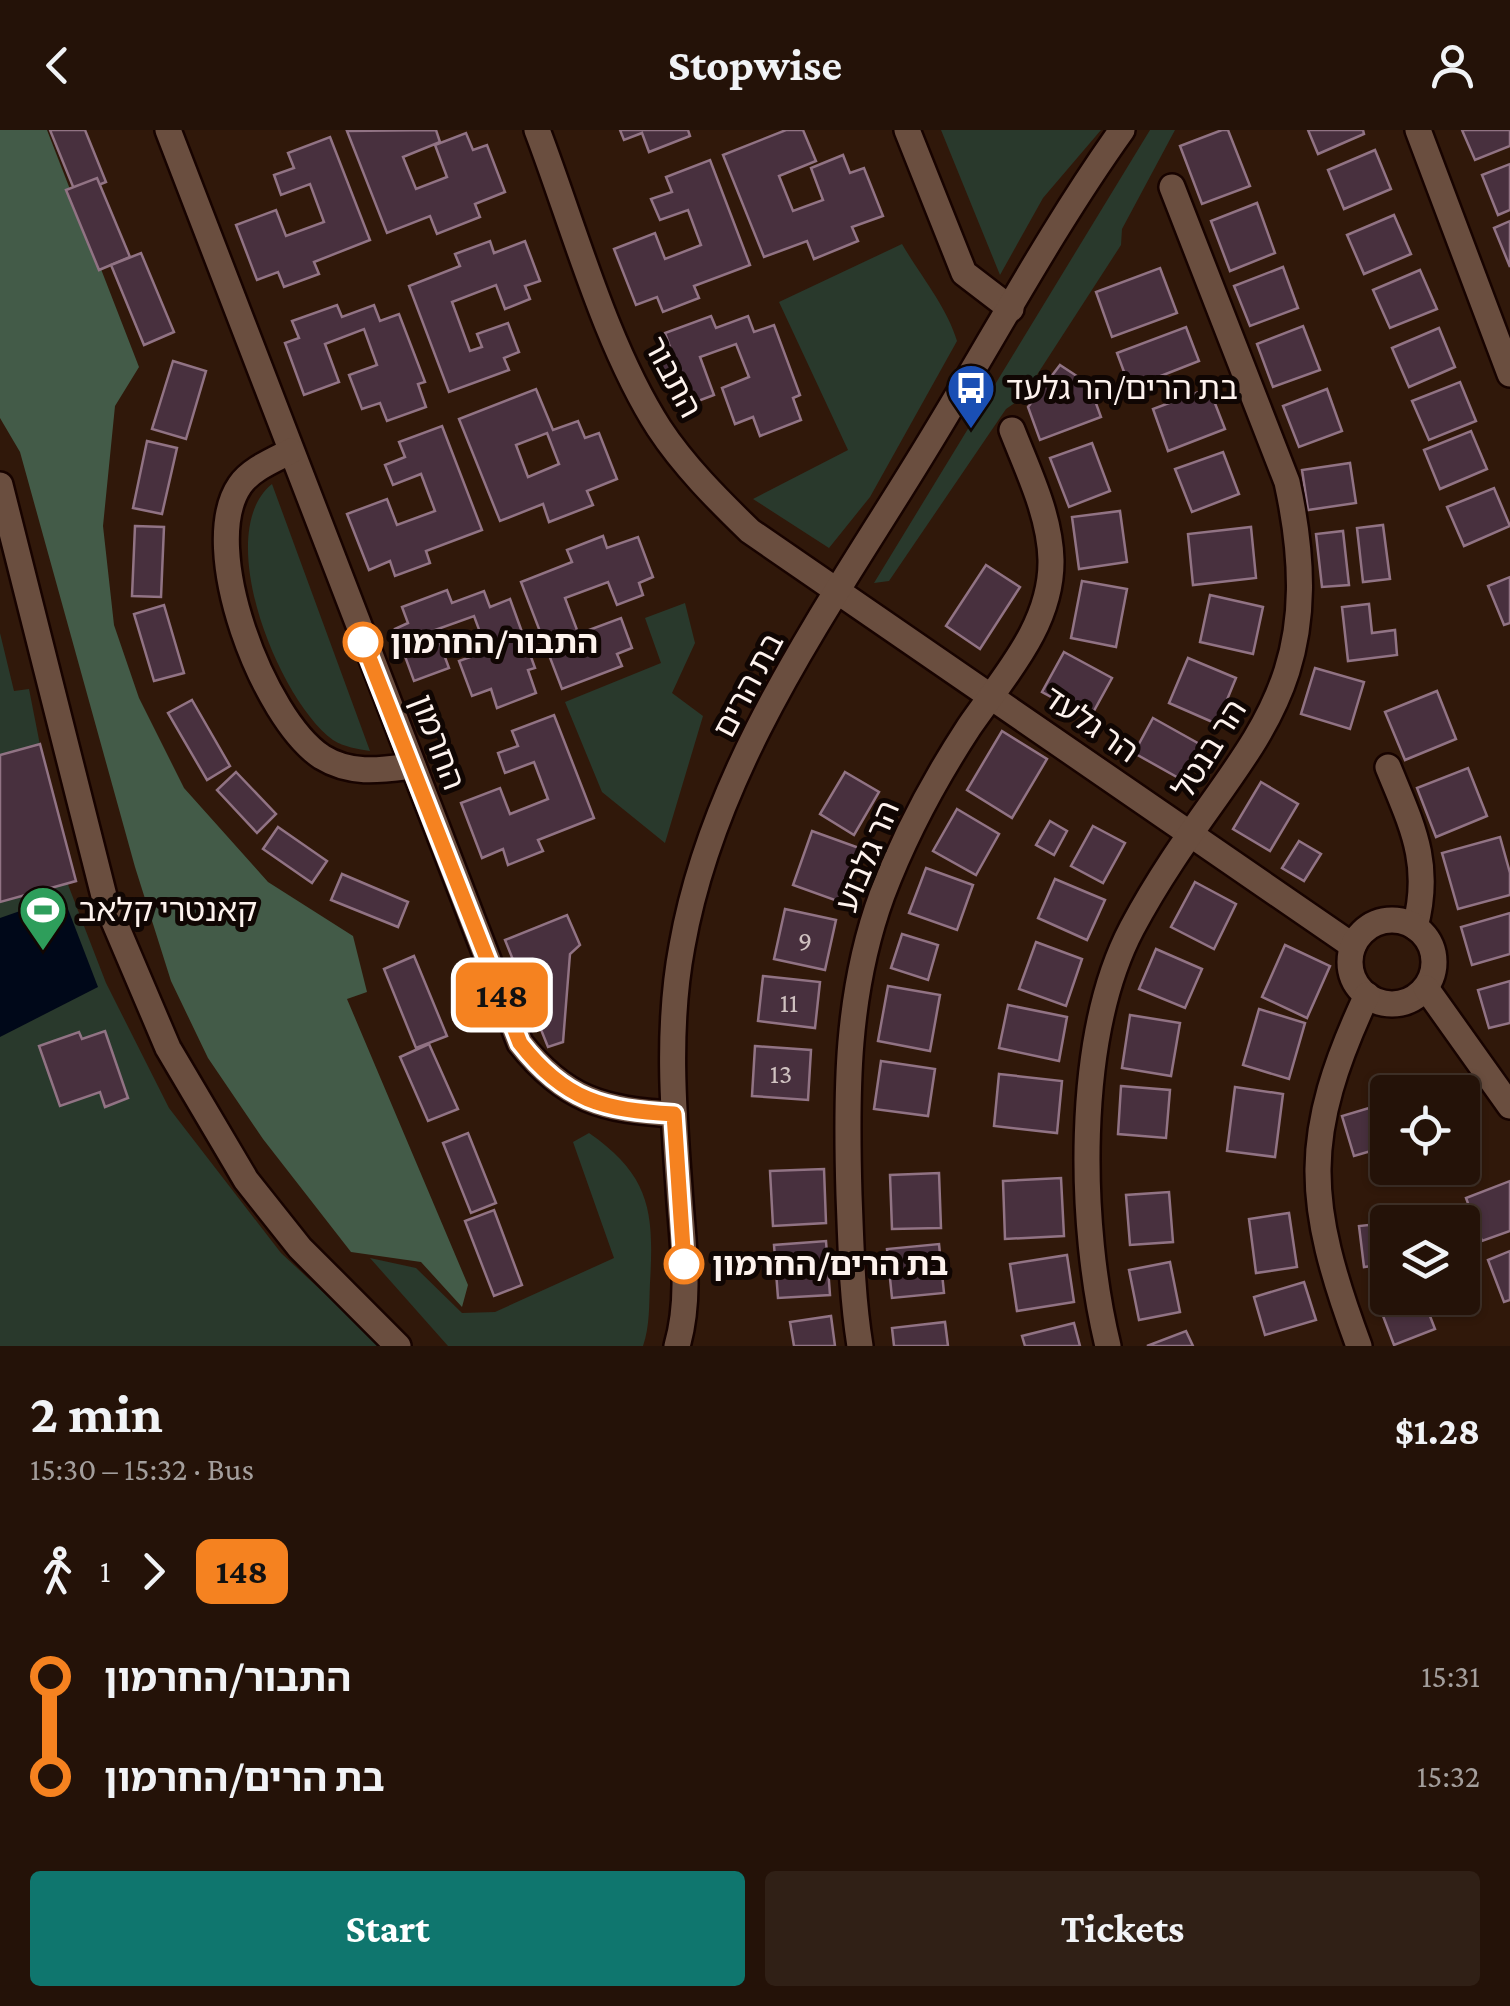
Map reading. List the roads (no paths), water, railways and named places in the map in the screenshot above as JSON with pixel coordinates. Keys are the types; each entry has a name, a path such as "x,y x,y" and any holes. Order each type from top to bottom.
{"street":[{"name":"החרמון","path":"168,130 520,1043 562,1087 594,1103 628,1112 674,1114"},
{"name":"התבור","path":"538,130 630,375 659,427 712,494 750,531 840,590"},
{"path":"907,130 964,272 1011,309"},
{"name":"בת הרים","path":"678,1346 685,1285 672,1070 681,949 696,880 746,756 792,665 1122,130"},
{"path":"1418,130 1510,374"},
{"name":"הר בנטל","path":"1108,1346 1090,1202 1089,1110 1094,1047 1102,1010 1131,930 1282,694 1302,613 1294,512 1272,434 1172,187"},
{"name":"הר גלבוע","path":"860,1346 853,1305 847,1134 848,1058 865,948 900,852 942,773 1038,622 1048,592 1051,560 1038,496 1012,430"},
{"path":"290,451 240,484 230,509 224,541 230,584 245,634 290,722 320,756 370,772 412,766"},
{"path":"0,485 105,900 168,1048 246,1180 300,1248 398,1346"},
{"name":"הר גלעד","path":"840,590 1354,946"},
{"path":"1388,767 1422,863 1425,890 1416,926"},
{"path":"1386,920 1416,926 1430,944 1434,959 1426,988 1406,1002 1392,1004 1367,995 1352,974 1354,946 1372,925 1386,920"},
{"path":"1426,988 1510,1106"},
{"path":"1359,1346 1326,1241 1317,1158 1330,1078 1367,995"}],"water":[{"name":"קאנטרי קלאב","path":"63,896 98,987 0,1037 0,918"}],"place":[{"name":"בת הרים/הר גלעד","path":"971,430"},
{"name":"התבור/החרמון","path":"363,642"},
{"name":"קאנטרי קלאב","path":"43,952"},
{"name":"בת הרים/החרמון","path":"684,1264"}]}
